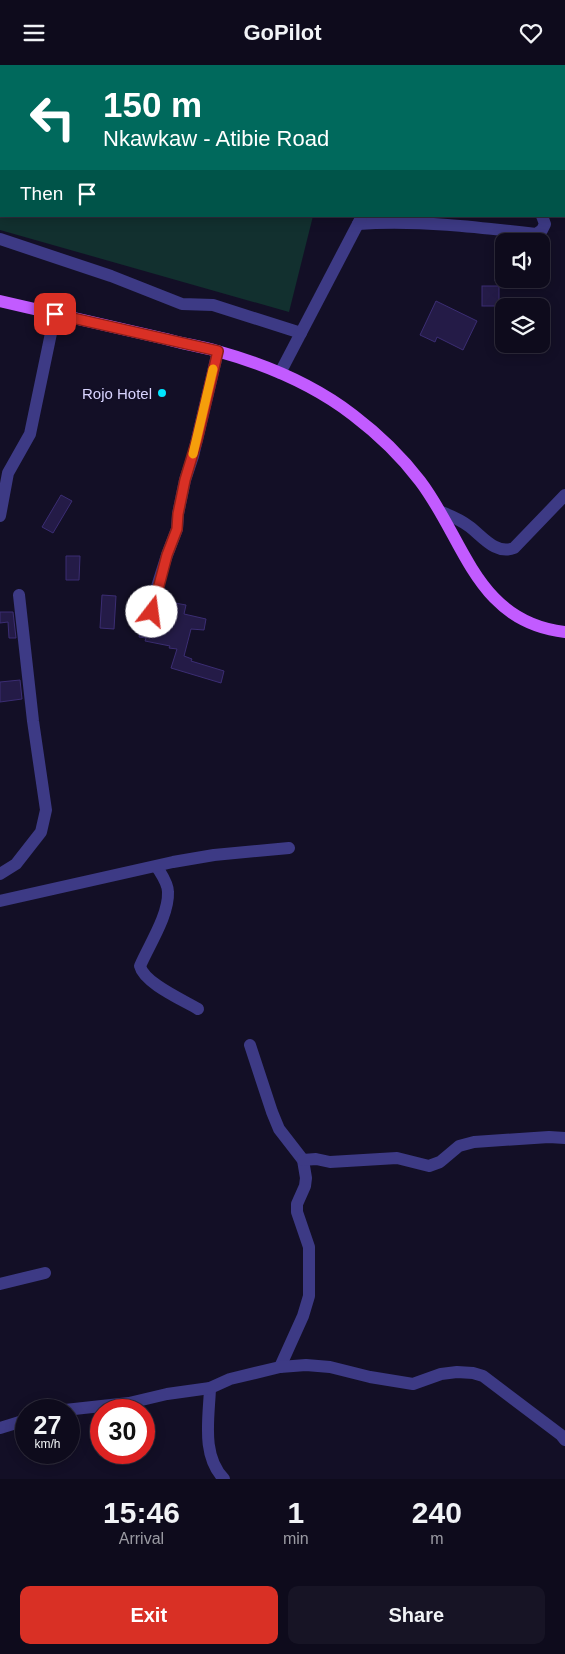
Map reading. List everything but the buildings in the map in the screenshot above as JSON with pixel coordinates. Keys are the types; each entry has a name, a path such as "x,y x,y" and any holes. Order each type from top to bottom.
{"main road":[{"path":"0,301 218,351 280,373 320,393 366,425 404,462 420,481 441,512 470,568 497,601 534,625 565,632"}],"street":[{"path":"280,373 360,220 482,227 536,234 542,231 545,224 542,217"},
{"path":"0,239 111,276 182,304 213,305 301,333"},
{"path":"0,516 8,473 30,434 55,314"},
{"path":"152,612 167,555 177,529 185,480 197,440 218,351"},
{"path":"441,512 458,519 492,545 508,551 514,549 565,495"},
{"path":"0,874 16,865 41,832 46,810 33,721 19,595"},
{"path":"0,901 84,881 214,855 289,848"},
{"path":"157,867 168,890 167,903 140,966 142,972 159,986 198,1009"},
{"path":"250,1045 279,1129 304,1160 306,1178 305,1186 297,1204 297,1212 309,1247 309,1295 303,1315 280,1367"},
{"path":"304,1160 316,1159 330,1162 397,1158 429,1166 440,1162 459,1146 474,1142 549,1137 565,1138"},
{"path":"0,1285 45,1273"},
{"path":"80,1408 129,1403 167,1394 210,1388 230,1379 280,1367 306,1365 330,1367 370,1377 413,1384 441,1374 473,1373 483,1376 498,1386 565,1440"},
{"path":"210,1388 208,1434 210,1452 221,1477"},
{"path":"0,1428 15,1423"}],"green space":[{"path":"0,217 313,217 289,312 0,230"}],"slow traffic":[{"path":"193,454 213,369"}],"place":[{"name":"Rojo Hotel","path":"162,393"}],"route":[{"path":"55,314 218,351 197,440 185,480 177,529 154,596 152,612"}]}
